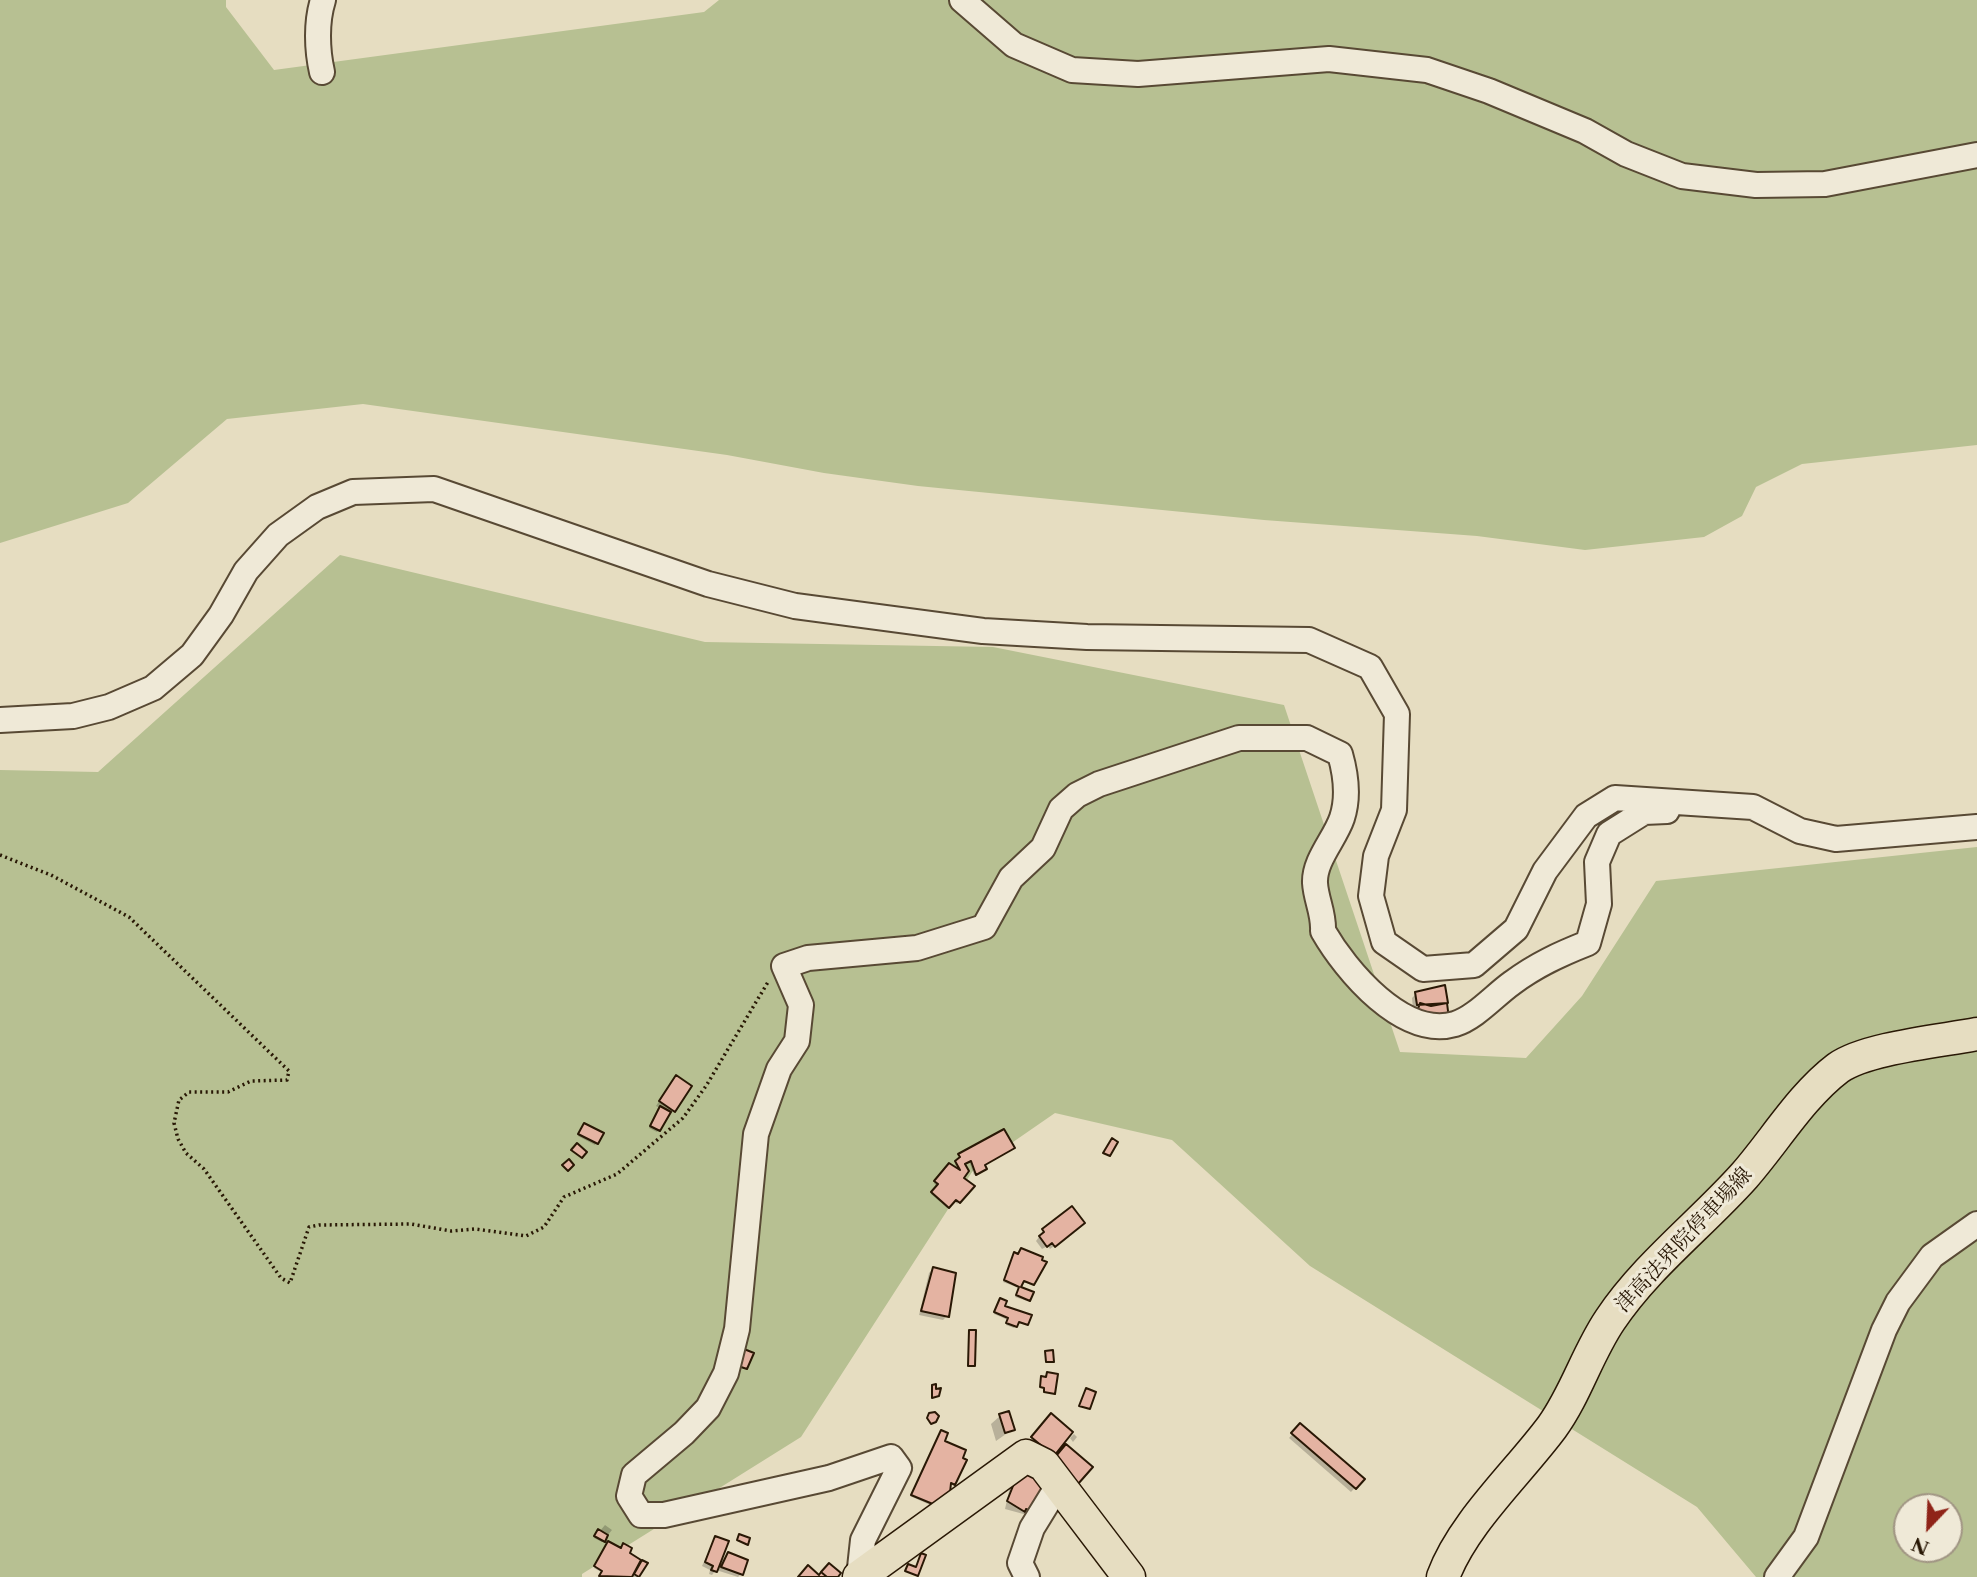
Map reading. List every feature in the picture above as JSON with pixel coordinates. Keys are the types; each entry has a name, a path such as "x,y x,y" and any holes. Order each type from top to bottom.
{"main road":[{"name":"津高法界院停車場線","path":"1443,1577 1473,1523 1511,1480 1553,1425 1572,1395 1610,1320 1744,1176 1810,1097 1839,1068 1864,1056 1977,1034"},
{"path":"859,1577 1026,1456 1044,1465 1129,1577"}],"street":[{"path":"322,72 318,56 319,11 323,0"},
{"path":"962,0 1014,45 1072,70 1138,74 1329,59 1427,70 1489,91 1585,131 1626,154 1682,176 1756,185 1825,184 1977,155"},
{"path":"0,720 73,716 109,707 153,688 192,655 221,615 246,571 278,535 317,507 353,492 421,488 454,493 708,584 794,606 983,631 1087,637 1309,640 1370,667 1397,714 1394,810 1376,856 1371,896 1384,942 1423,969 1474,965 1516,929 1545,870 1586,816 1615,798 1754,807 1800,831 1836,839 1977,827"},
{"path":"859,1577 863,1540 899,1468 891,1457 829,1478 664,1514 641,1515 629,1496 634,1475 684,1433 708,1408 726,1373 737,1329 756,1134 779,1069 797,1041 801,1005 785,966 808,958 917,948 984,927 1011,878 1044,848 1061,809 1077,795 1099,784 1238,738 1307,738 1340,754 1347,781 1342,818 1324,853 1315,882 1324,916 1323,931 1336,954 1357,980 1393,1009 1430,1028 1457,1023 1547,959 1588,943 1599,904 1597,862 1609,834 1644,812 1668,811 1678,801"},
{"path":"1777,1577 1806,1537 1884,1330 1898,1302 1932,1256 1977,1224"},
{"path":"1027,1577 1020,1563 1032,1528 1059,1484"}],"path":[{"path":"0,855 51,875 129,917 289,1071 287,1080 251,1081 228,1092 189,1092 179,1100 174,1123 178,1139 186,1153 204,1169 281,1278 290,1283 309,1227 319,1224 411,1224 451,1231 475,1229 526,1236 544,1227 564,1197 617,1174 682,1118 706,1086 765,985 785,966"}],"green space":[{"path":"0,0 226,0 226,7 274,70 704,12 719,0 1977,0 1977,445 1802,464 1756,487 1742,516 1704,537 1585,550 1477,536 1264,520 918,486 824,473 727,455 363,404 227,419 128,503 0,543"},
{"path":"340,555 705,642 993,647 1284,705 1400,1052 1526,1058 1582,996 1656,881 1977,847 1977,1577 1756,1577 1697,1507 1310,1266 1172,1140 1055,1113 974,1169 801,1437 582,1574 582,1577 0,1577 0,770 98,772"}],"building":[{"path":"1445,985 1448,1003 1417,1005 1415,992"},
{"path":"1420,1003 1431,1006 1447,1003 1449,1019 1417,1012"},
{"path":"676,1075 692,1086 675,1112 659,1101"},
{"path":"660,1106 671,1112 660,1131 650,1126"},
{"path":"584,1123 604,1133 598,1144 578,1134"},
{"path":"1004,1129 1015,1148 985,1165 987,1169 976,1175 971,1161 965,1164 969,1171 964,1178 975,1186 960,1203 956,1200 949,1208 931,1192 938,1184 934,1181 949,1163 960,1170 955,1161 960,1157 958,1154"},
{"path":"1112,1138 1118,1142 1110,1156 1103,1153"},
{"path":"577,1143 587,1152 582,1158 571,1150"},
{"path":"569,1159 574,1165 568,1171 562,1165"},
{"path":"1072,1206 1085,1223 1055,1247 1052,1243 1047,1247 1039,1236 1044,1232 1042,1229"},
{"path":"1021,1248 1043,1257 1042,1260 1047,1262 1034,1285 1024,1281 1021,1287 1034,1292 1030,1301 1016,1295 1019,1287 1004,1280 1014,1252 1018,1254"},
{"path":"933,1267 956,1273 949,1317 921,1311"},
{"path":"1000,1298 1007,1301 1005,1306 1032,1315 1028,1325 1019,1322 1017,1327 1006,1323 1008,1318 994,1312"},
{"path":"969,1330 976,1330 975,1366 968,1366"},
{"path":"744,1349 754,1353 747,1369 738,1366"},
{"path":"1053,1350 1054,1362 1046,1362 1045,1351"},
{"path":"1047,1372 1058,1374 1055,1394 1044,1392 1044,1388 1040,1387 1041,1376 1046,1377"},
{"path":"936,1384 936,1389 941,1388 939,1396 932,1398 932,1385"},
{"path":"1086,1388 1096,1392 1090,1409 1079,1406"},
{"path":"1009,1411 1015,1430 1005,1433 999,1414"},
{"path":"935,1412 939,1416 936,1422 931,1424 927,1418 929,1413"},
{"path":"1051,1413 1073,1432 1054,1456 1031,1437"},
{"path":"1300,1423 1365,1479 1356,1489 1291,1433"},
{"path":"941,1430 948,1433 945,1441 966,1450 963,1458 967,1460 955,1485 951,1483 950,1493 940,1507 911,1495"},
{"path":"1066,1444 1093,1467 1078,1484 1051,1462"},
{"path":"1021,1467 1047,1478 1033,1512 1026,1509 1025,1512 1007,1501 1013,1486 1010,1486"},
{"path":"598,1529 608,1535 605,1542 594,1536"},
{"path":"739,1534 750,1538 748,1545 737,1540"},
{"path":"715,1536 729,1541 717,1572 711,1570 713,1566 705,1562"},
{"path":"608,1541 621,1548 623,1543 632,1548 630,1553 641,1560 632,1577 599,1576 602,1571 594,1566"},
{"path":"728,1552 748,1560 743,1575 721,1567"},
{"path":"921,1553 926,1555 918,1576 905,1571 908,1564 916,1567"},
{"path":"642,1560 648,1563 639,1577 634,1574"},
{"path":"829,1563 841,1573 838,1577 827,1577 821,1572"},
{"path":"808,1565 819,1575 821,1572 827,1577 798,1577"}]}
